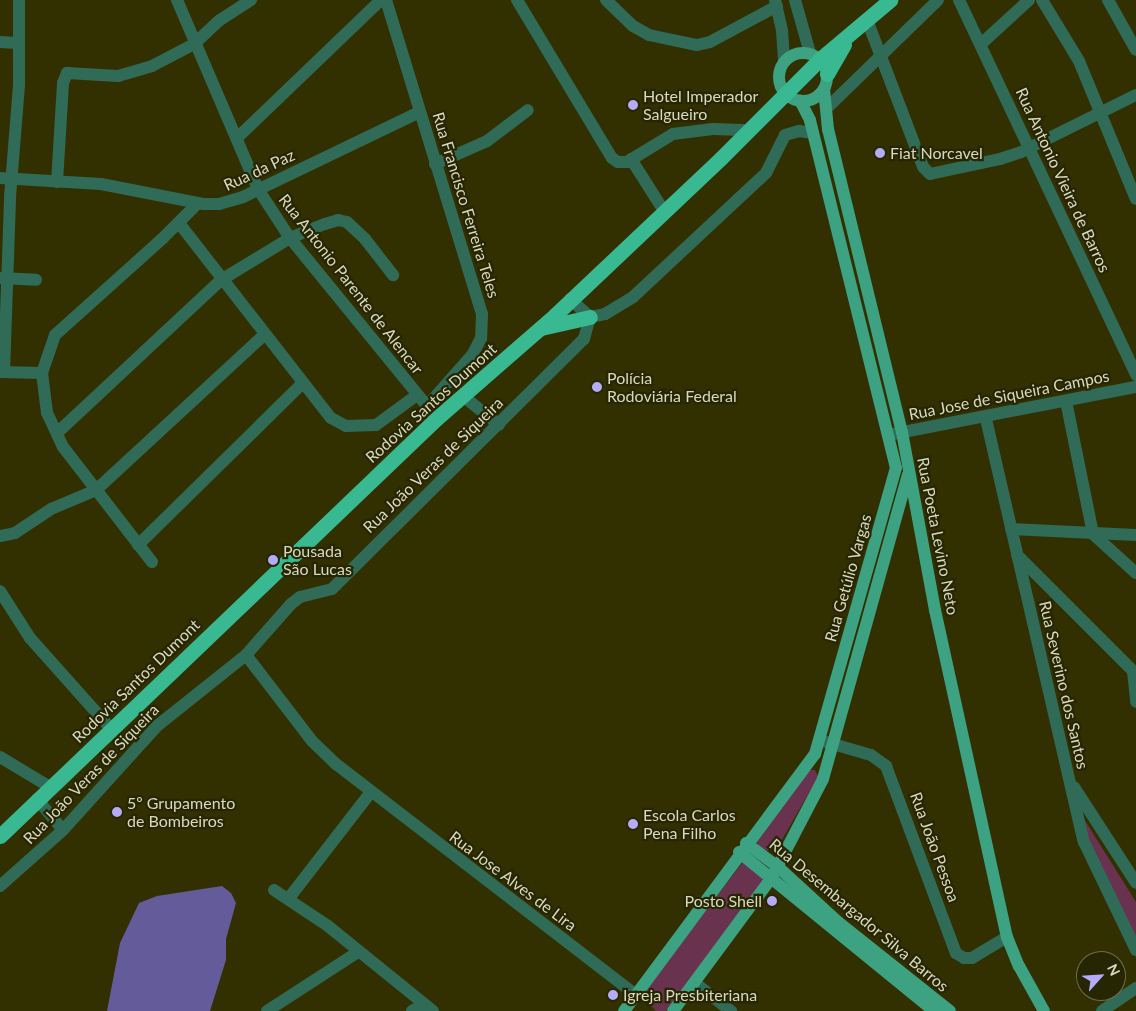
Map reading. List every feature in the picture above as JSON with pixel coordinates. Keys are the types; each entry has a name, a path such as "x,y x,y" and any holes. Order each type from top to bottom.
{"highway":[{"path":"826,82 847,38 890,0"},
{"name":"Rodovia Santos Dumont","path":"0,836 437,418 540,329 750,130 815,56 847,38"},
{"path":"540,329 590,317"}],"main road":[{"path":"815,56 796,54 784,62 780,80 785,92 800,100 813,99 826,82"},
{"name":"Rua Poeta Levino Neto","path":"815,56 826,82 826,110 902,432 935,610 1007,937 1028,986 1044,1011"},
{"name":"Rua Getúlio Vargas","path":"800,100 814,133 896,468 847,664"},
{"name":"Rua Getúlio Vargas","path":"624,1011 743,848 809,763 839,692 909,470"},
{"name":"Rua Getúlio Vargas","path":"674,1011 775,872 822,779 832,743 839,692"},
{"name":"Rua Desembargador Silva Barros","path":"743,848 775,872 835,926 931,1004 950,1011"},
{"name":"Rua Poeta Levino Neto","path":"1028,986 1032,1011"}],"street":[{"path":"19,0 18,43 6,178 2,372 42,373"},
{"name":"Rua Antonio Parente de Alencar","path":"178,0 194,44 258,189 290,238 437,418"},
{"path":"57,182 63,83 67,73 109,76 130,74 194,44 220,20 251,0"},
{"path":"237,138 381,0"},
{"name":"Rua Francisco Ferreira Teles","path":"386,0 435,164 480,303 482,329 473,354 427,406"},
{"path":"517,0 612,158 622,162 631,159 673,134 713,129 750,130"},
{"path":"606,0 617,14 648,35 696,45 710,42 776,3 784,62"},
{"path":"795,0 815,56"},
{"path":"826,110 938,0"},
{"name":"Rua Antonio Vieira de Barros","path":"959,0 1136,375"},
{"path":"981,44 1029,0"},
{"path":"1042,0 1076,55 1136,199"},
{"path":"1108,0 1136,50"},
{"path":"867,20 923,166 930,174 1000,159 1030,147 1136,95"},
{"path":"0,42 18,43"},
{"path":"435,164 488,141 528,110"},
{"name":"Rua da Paz","path":"6,178 143,190 198,203 229,203 420,112"},
{"path":"570,299 590,317 605,314 633,297 704,233 766,173 785,136 799,131 814,133"},
{"path":"631,159 664,211"},
{"path":"152,562 77,468 47,413 42,373 54,335 179,223 198,203"},
{"path":"57,433 221,280 290,238 338,220 347,222 365,239 393,275"},
{"path":"179,223 221,280 331,418 346,426 376,425 417,395"},
{"path":"4,278 36,280"},
{"name":"Rua João Veras de Siqueira","path":"0,886 63,830 157,726 246,655 296,600 332,589 584,340 590,317"},
{"path":"0,536 15,533 51,509 96,490 265,334"},
{"path":"138,545 303,382"},
{"name":"Rua Jose de Siqueira Campos","path":"888,435 986,418 1136,387"},
{"path":"463,396 498,425"},
{"path":"1066,401 1093,534 1136,573"},
{"name":"Rua Severino dos Santos","path":"986,418 1084,842 1136,950"},
{"path":"1011,529 1136,535"},
{"path":"1017,556 1135,673 1136,702"},
{"path":"0,591 30,638 112,730"},
{"name":"Rua Jose Alves de Lira","path":"246,655 312,741 371,792 636,995"},
{"name":"Rua João Pessoa","path":"819,740 872,755 891,774 956,953 964,958 972,958 1007,937"},
{"path":"0,757 50,787"},
{"path":"1070,781 1136,883"},
{"path":"289,898 371,792"},
{"path":"37,799 63,830"},
{"path":"274,890 289,898 428,1007"},
{"path":"268,1011 358,952"},
{"path":"695,983 731,1011"},
{"path":"1102,1011 1136,988"},
{"path":"412,1011 428,1007"}],"shaded area":[{"path":"809,770 815,770 818,776 815,782 779,845 764,852 758,847 757,839"},
{"path":"1084,819 1136,902 1136,938 1087,840"},
{"path":"743,862 766,880 666,1011 656,1011 641,995"},
{"path":"222,886 231,893 236,903 226,939 226,960 210,1011 107,1011 120,943 139,903 157,896"}],"place":[{"name":"Hotel Imperador Salgueiro","path":"633,105"},
{"name":"Fiat Norcavel","path":"880,153"},
{"name":"Polícia Rodoviária Federal","path":"597,387"},
{"name":"Pousada São Lucas","path":"273,560"},
{"name":"5º Grupamento de Bombeiros","path":"117,812"},
{"name":"Escola Carlos Pena Filho","path":"633,824"},
{"name":"Posto Shell","path":"772,901"},
{"name":"Igreja Presbiteriana","path":"613,995"}]}
